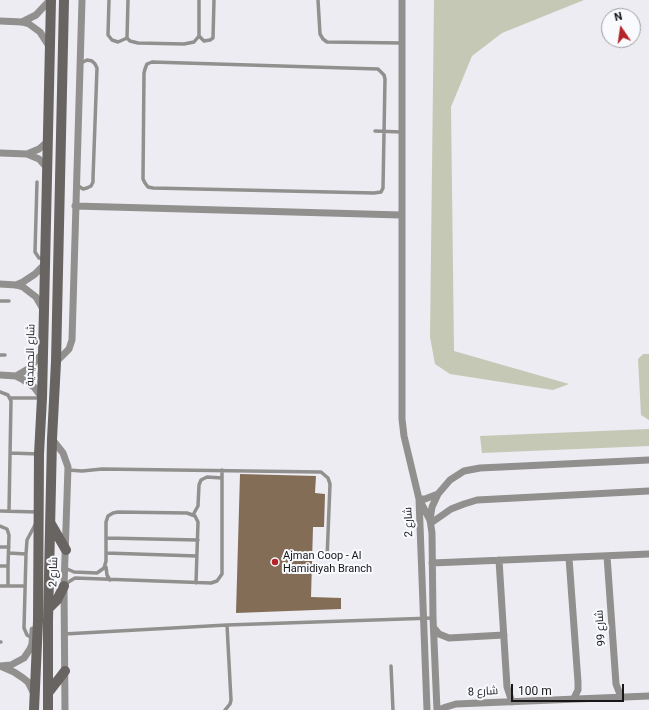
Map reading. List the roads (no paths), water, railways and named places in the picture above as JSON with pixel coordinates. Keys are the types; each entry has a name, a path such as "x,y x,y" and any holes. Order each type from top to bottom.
{"street":[{"path":"22,22 36,15 51,0"},
{"name":"شارع الحميدية","path":"34,710 38,621 39,454 46,261 51,0"},
{"path":"48,710 52,439 56,362 64,0"},
{"path":"56,362 69,349 72,340 82,0"},
{"path":"402,0 402,419 406,447 419,499 425,499 438,494"},
{"path":"0,21 22,22 29,24 40,32 50,49"},
{"path":"27,154 39,149 48,140"},
{"path":"0,153 27,154 39,159 48,169"},
{"path":"75,206 401,215"},
{"path":"0,284 16,284 23,282 36,274 46,261"},
{"path":"16,284 23,287 36,297 44,310"},
{"path":"16,376 28,369 43,353"},
{"path":"0,375 16,376 28,382 42,398"},
{"name":"شارع 2","path":"52,439 63,454 67,462 68,470 64,586 65,710"},
{"path":"430,522 432,507 438,494 456,475 472,469 649,460"},
{"path":"430,522 451,509 477,500 649,491"},
{"name":"شارع 2","path":"419,499 430,522 432,533 433,618 438,710"},
{"name":"شارع 2","path":"419,499 427,710"},
{"path":"51,523 66,550"},
{"path":"432,563 649,554"},
{"name":"شارع 99","path":"607,556 616,684 621,697"},
{"path":"569,558 578,682 578,690 574,698"},
{"path":"499,560 507,687 512,702"},
{"path":"49,608 57,600 64,586"},
{"path":"0,666 11,665 24,658 30,649 33,627 38,621"},
{"path":"434,628 439,634 449,638 504,636"},
{"path":"0,666 14,672 28,682 34,694"},
{"path":"48,694 65,671"},
{"name":"شارع 8","path":"438,710 456,704 649,696"}],"lane":[{"path":"108,0 108,35 112,40 118,42 121,42 127,38"},
{"path":"127,38 128,0"},
{"path":"127,38 130,41 138,43 184,44 194,42 199,36 199,0"},
{"path":"199,36 207,42 212,38 214,0"},
{"path":"318,0 320,34 323,39 328,42 402,44"},
{"path":"76,184 83,189 91,186 93,182 97,68 96,64 87,60 83,61 80,65"},
{"path":"157,62 378,69 382,71 384,79 384,131 384,188 378,193 148,187 143,179 145,69 147,64 157,62"},
{"path":"375,131 401,132"},
{"path":"37,182 35,252 39,258 46,261"},
{"path":"0,301 9,301"},
{"path":"0,355 5,355"},
{"path":"0,392 5,393 10,398 42,398"},
{"path":"9,511 10,398"},
{"path":"10,453 39,454"},
{"path":"68,470 82,471 102,469 318,472 326,475 330,484 327,559"},
{"path":"64,586 75,578 196,583 214,582 219,579 222,574 222,470"},
{"path":"193,515 198,506 200,480 207,477 222,478"},
{"path":"0,511 38,516 28,535 26,544 24,628 27,634 32,638"},
{"path":"110,580 106,572 106,538 107,519 110,514 116,512 188,513 193,515 198,522 196,583"},
{"path":"0,526 4,527 8,532 8,586"},
{"path":"106,538 198,540"},
{"path":"0,547 9,547"},
{"path":"106,553 197,556"},
{"path":"8,554 26,554"},
{"path":"0,566 8,566"},
{"path":"65,567 74,572 97,573 106,566"},
{"path":"0,586 25,586"},
{"path":"64,634 227,625 433,618"},
{"path":"225,710 230,704 231,700 227,625"},
{"path":"391,666 393,710"}],"place":[{"name":"Ajman Coop - Al Hamidiyah Branch","path":"275,562"}]}
